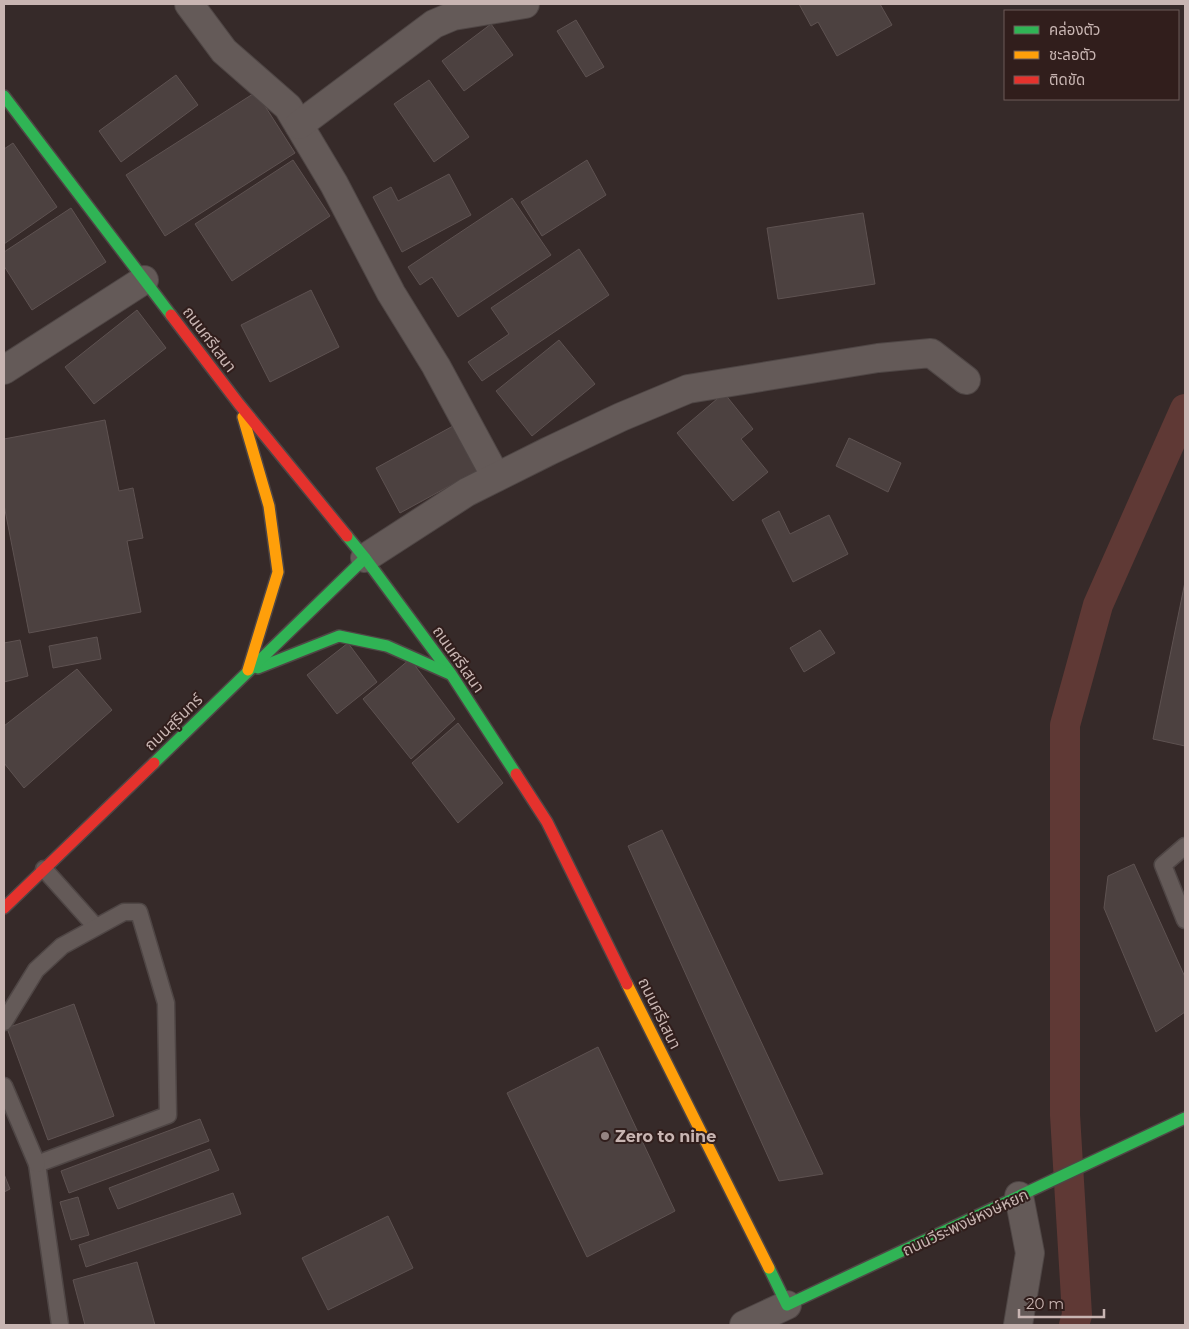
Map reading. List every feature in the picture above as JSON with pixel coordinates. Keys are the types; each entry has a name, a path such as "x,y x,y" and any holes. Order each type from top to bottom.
{"street":[{"path":"189,4 224,51 288,107 334,184 391,293 436,366 496,477"},
{"path":"299,126 434,24 454,16 525,4"},
{"name":"ถนนศรีเสนา","path":"4,96 239,404 365,558 451,674 547,822 787,1305"},
{"path":"4,370 144,280"},
{"path":"365,558 467,492 622,417 688,389 878,358 931,353 966,380"},
{"path":"239,404 269,506 278,572 248,671"},
{"name":"ถนนสุรินทร์","path":"4,908 365,558"},
{"path":"248,671 339,636 387,646 451,674"},
{"name":"ถนนวีระพงษ์หงษ์หยก","path":"744,1325 1185,1118"},
{"path":"1018,1325 1030,1253 1027,1193"}],"lane":[{"path":"1185,846 1163,865 1185,920"},
{"path":"44,869 96,927"},
{"path":"4,1022 36,970 62,946 124,912 139,912 166,1002 168,1115 37,1164"},
{"path":"4,1086 37,1164 60,1325"}],"building":[{"path":"799,4 880,4 892,25 837,56 818,22 811,26"},
{"path":"576,20 604,67 586,77 557,31"},
{"path":"491,24 513,55 464,91 442,61"},
{"path":"176,75 198,105 121,162 99,131"},
{"path":"429,80 469,137 434,162 394,104"},
{"path":"256,92 295,153 165,236 126,175"},
{"path":"13,143 57,207 4,244 4,149"},
{"path":"293,160 330,216 232,281 195,224"},
{"path":"587,160 606,195 542,236 521,202"},
{"path":"449,174 471,215 402,252 373,197 391,187 398,201"},
{"path":"512,198 551,255 458,317 432,277 420,285 408,267"},
{"path":"71,208 106,262 32,310 4,266 4,252"},
{"path":"863,213 875,284 778,299 767,228"},
{"path":"579,249 609,295 482,381 468,362 509,334 491,308"},
{"path":"311,290 339,347 270,382 241,325"},
{"path":"137,310 166,348 94,404 65,367"},
{"path":"559,340 595,384 532,436 496,391"},
{"path":"724,393 753,429 741,439 768,472 733,501 677,433"},
{"path":"105,420 119,491 133,488 143,538 127,541 141,612 29,633 4,505 4,439"},
{"path":"453,426 477,471 400,513 376,468"},
{"path":"849,438 901,463 888,492 836,466"},
{"path":"779,511 790,534 829,515 848,554 793,582 762,520"},
{"path":"1185,582 1185,746 1153,739"},
{"path":"820,630 835,653 804,672 790,648"},
{"path":"97,637 101,659 53,668 49,646"},
{"path":"20,640 28,676 4,682 4,643"},
{"path":"348,643 377,682 337,714 307,675"},
{"path":"410,659 455,719 411,759 363,699"},
{"path":"77,669 112,710 24,788 4,763 4,726"},
{"path":"458,723 503,783 458,823 412,763"},
{"path":"662,830 823,1174 779,1181 628,846"},
{"path":"1134,864 1185,977 1185,1012 1156,1032 1104,908 1108,876"},
{"path":"74,1004 114,1116 48,1140 7,1028"},
{"path":"598,1047 675,1211 587,1257 507,1093"},
{"path":"200,1119 209,1141 69,1193 61,1171"},
{"path":"210,1149 219,1170 118,1209 109,1188"},
{"path":"4,1174 10,1189 4,1192"},
{"path":"233,1193 241,1214 86,1267 79,1245"},
{"path":"78,1197 89,1235 71,1240 60,1202"},
{"path":"388,1216 413,1268 328,1310 302,1258"},
{"path":"137,1262 155,1325 85,1325 73,1280"}],"waterway":[{"path":"1074,1325 1077,1315 1065,1115 1065,725 1098,605 1185,409"}],"traffic: fast":[{"path":"4,96 171,315"},
{"path":"347,536 451,674 516,774"},
{"path":"154,763 365,558"},
{"path":"258,668 339,636 387,646 450,674"},
{"path":"769,1268 787,1305 1185,1118"}],"traffic: slow":[{"path":"243,417 269,506 278,572 248,670"},
{"path":"627,984 769,1268"}],"traffic: jam":[{"path":"171,315 239,404 347,536"},
{"path":"4,908 154,763"},
{"path":"516,774 547,822 627,984"}],"place":[{"name":"Zero to nine","path":"605,1136"}]}
